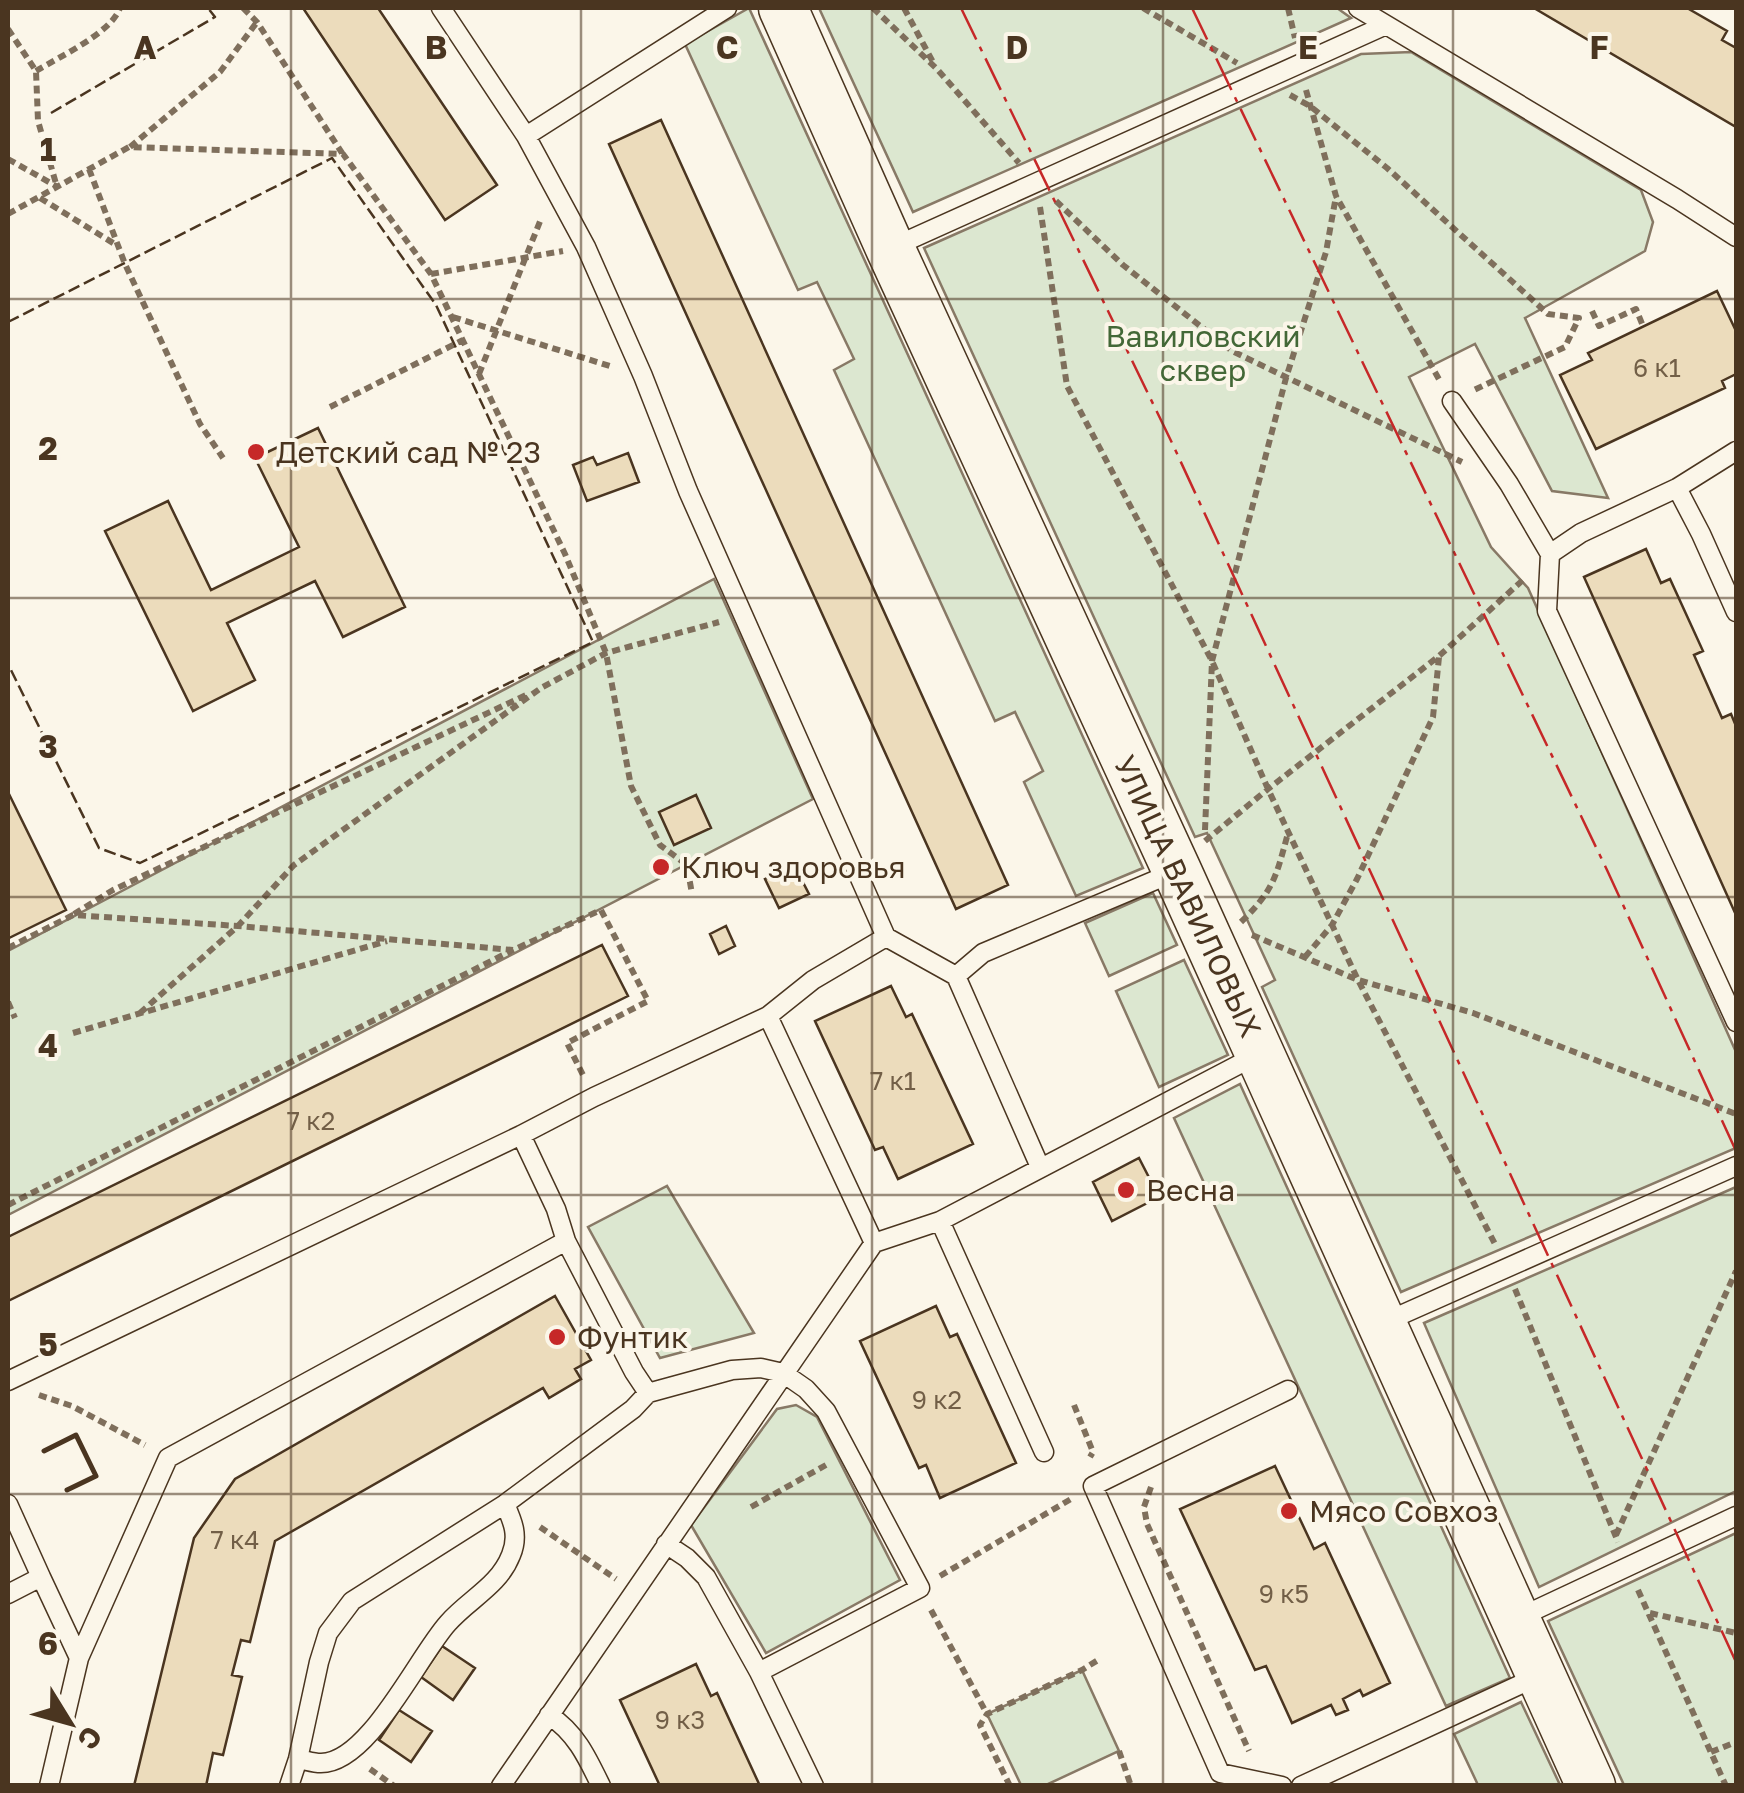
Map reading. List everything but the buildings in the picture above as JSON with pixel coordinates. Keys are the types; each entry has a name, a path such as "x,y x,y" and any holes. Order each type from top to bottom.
{"street":[{"name":"УЛИЦА ВАВИЛОВЫХ","path":"783,8 1591,1786"}],"lane":[{"path":"442,8 526,136 586,247 688,491 886,937 956,976 1040,1166"},
{"path":"526,136 726,8"},
{"path":"1358,8 1736,237"},
{"path":"890,248 1386,26"},
{"path":"1452,401 1509,484 1550,554 1548,611 1736,1022"},
{"path":"1550,554 1581,533 1677,488 1736,451"},
{"path":"1677,488 1736,612"},
{"path":"956,976 984,952 1176,871"},
{"path":"16,1385 594,1097 768,1016 813,980 886,937"},
{"path":"768,1016 874,1243"},
{"path":"501,1786 874,1243 940,1220 1260,1054"},
{"path":"521,1135 556,1208 566,1241 648,1393"},
{"path":"1382,1323 1736,1166"},
{"path":"940,1220 1044,1452"},
{"path":"49,1786 79,1658 168,1458 566,1241"},
{"path":"289,1786 328,1633 352,1601 505,1504 633,1409 648,1393 732,1370 760,1368 784,1374 806,1388 826,1411 920,1588 760,1672"},
{"path":"1282,1786 1220,1773 1084,1480 1288,1390"},
{"path":"8,1504 79,1658"},
{"path":"298,1759 324,1764 372,1733 448,1623 500,1576 512,1554 516,1530 505,1504"},
{"path":"1516,1619 1736,1516"},
{"path":"666,1544 706,1577 760,1672 814,1786"},
{"path":"8,1594 41,1577"},
{"path":"1301,1786 1541,1675"},
{"path":"549,1715 566,1726 580,1744 600,1786"}],"path":[{"path":"36,72 100,31 117,17 120,8"},
{"path":"244,8 342,154 431,274 565,554 606,653 630,786 660,845 687,865 692,894"},
{"path":"873,8 937,70 1036,183 1123,265 1232,350 1509,484"},
{"path":"904,8 937,70"},
{"path":"1143,8 1310,106 1387,168 1548,314 1578,318 1565,347 1452,401 1336,196 1310,106 1288,8"},
{"path":"8,214 129,148 220,72 257,22"},
{"path":"8,29 36,72 38,120 57,187"},
{"path":"129,148 342,154"},
{"path":"8,159 57,187"},
{"path":"90,169 118,246 200,424 223,458"},
{"path":"1036,183 1067,386 1212,661 1358,980 1507,1269 1628,1568 1726,1786"},
{"path":"479,375 554,185"},
{"path":"1336,196 1326,252 1286,378 1212,661 1204,842 1439,656 1550,554"},
{"path":"38,197 118,246"},
{"path":"431,274 586,247"},
{"path":"1592,311 1599,326 1636,309 1643,326"},
{"path":"452,317 643,376"},
{"path":"330,407 463,340"},
{"path":"8,948 113,890 541,688 606,653 743,616"},
{"path":"1305,957 1332,925 1357,879 1434,717 1439,656"},
{"path":"140,1013 238,926 294,865 541,688"},
{"path":"1241,922 1260,904 1275,880 1288,832"},
{"path":"8,1205 513,950 600,910 648,1001 566,1043 594,1097"},
{"path":"72,914 513,950"},
{"path":"1246,932 1358,980 1473,1014 1736,1114"},
{"path":"73,1033 393,939"},
{"path":"8,1002 15,1018"},
{"path":"1616,1536 1736,1271"},
{"path":"16,1385 72,1406 168,1458"},
{"path":"987,1714 920,1588 1065,1502 1084,1480 1093,1452 1074,1406"},
{"path":"751,1508 808,1475"},
{"path":"1159,1478 1148,1492 1144,1507 1146,1524 1248,1750 1256,1756"},
{"path":"1065,1502 1084,1480"},
{"path":"516,1530 540,1527 634,1591"},
{"path":"1648,1613 1736,1633"},
{"path":"1010,1786 980,1725 987,1714 1098,1660"},
{"path":"1711,1752 1736,1742"},
{"path":"1120,1751 1131,1786"}],"green space":[{"path":"749,8 1143,868 1076,896 1024,782 1043,771 1015,712 995,721 834,370 854,359 817,282 798,290 685,44"},
{"path":"819,8 1337,8 1351,18 913,212"},
{"name":"Вавиловский сквер","path":"1411,52 1641,190 1653,222 1645,251 1525,318 1608,498 1552,491 1475,344 1409,377 1491,547 1528,588 1736,1052 1736,1148 1401,1292 1262,987 1275,980 1207,833 1195,837 924,248 1361,54"},
{"path":"714,579 813,799 8,1215 8,951"},
{"path":"1153,893 1177,945 1109,976 1085,923"},
{"path":"1184,960 1228,1055 1159,1087 1116,991"},
{"path":"1240,1084 1510,1678 1446,1706 1174,1118"},
{"path":"667,1186 754,1333 660,1358 588,1227"},
{"path":"1736,1187 1736,1491 1539,1587 1424,1323"},
{"path":"796,1405 817,1417 900,1580 766,1653 691,1525 777,1409"},
{"path":"1736,1533 1736,1785 1624,1785 1548,1621"},
{"path":"1082,1670 1119,1751 1046,1785 1021,1785 987,1714"},
{"path":"1521,1702 1560,1785 1478,1785 1454,1734"}],"fence":[{"path":"51,113 215,17 208,8"},
{"path":"8,322 332,158 436,305 593,642 140,863 99,848 8,664"}],"wall":[{"path":"44,1451 76,1435 96,1476 67,1490"}],"power":[{"path":"961,8 1173,445 1736,1662"},
{"path":"1192,8 1607,870 1736,1151"}],"place":[{"name":"Детский сад № 23","path":"256,452"},
{"name":"Ключ здоровья","path":"661,867"},
{"name":"Весна","path":"1126,1190"},
{"name":"Фунтик","path":"557,1337"},
{"name":"Мясо Совхоз","path":"1289,1511"}]}
